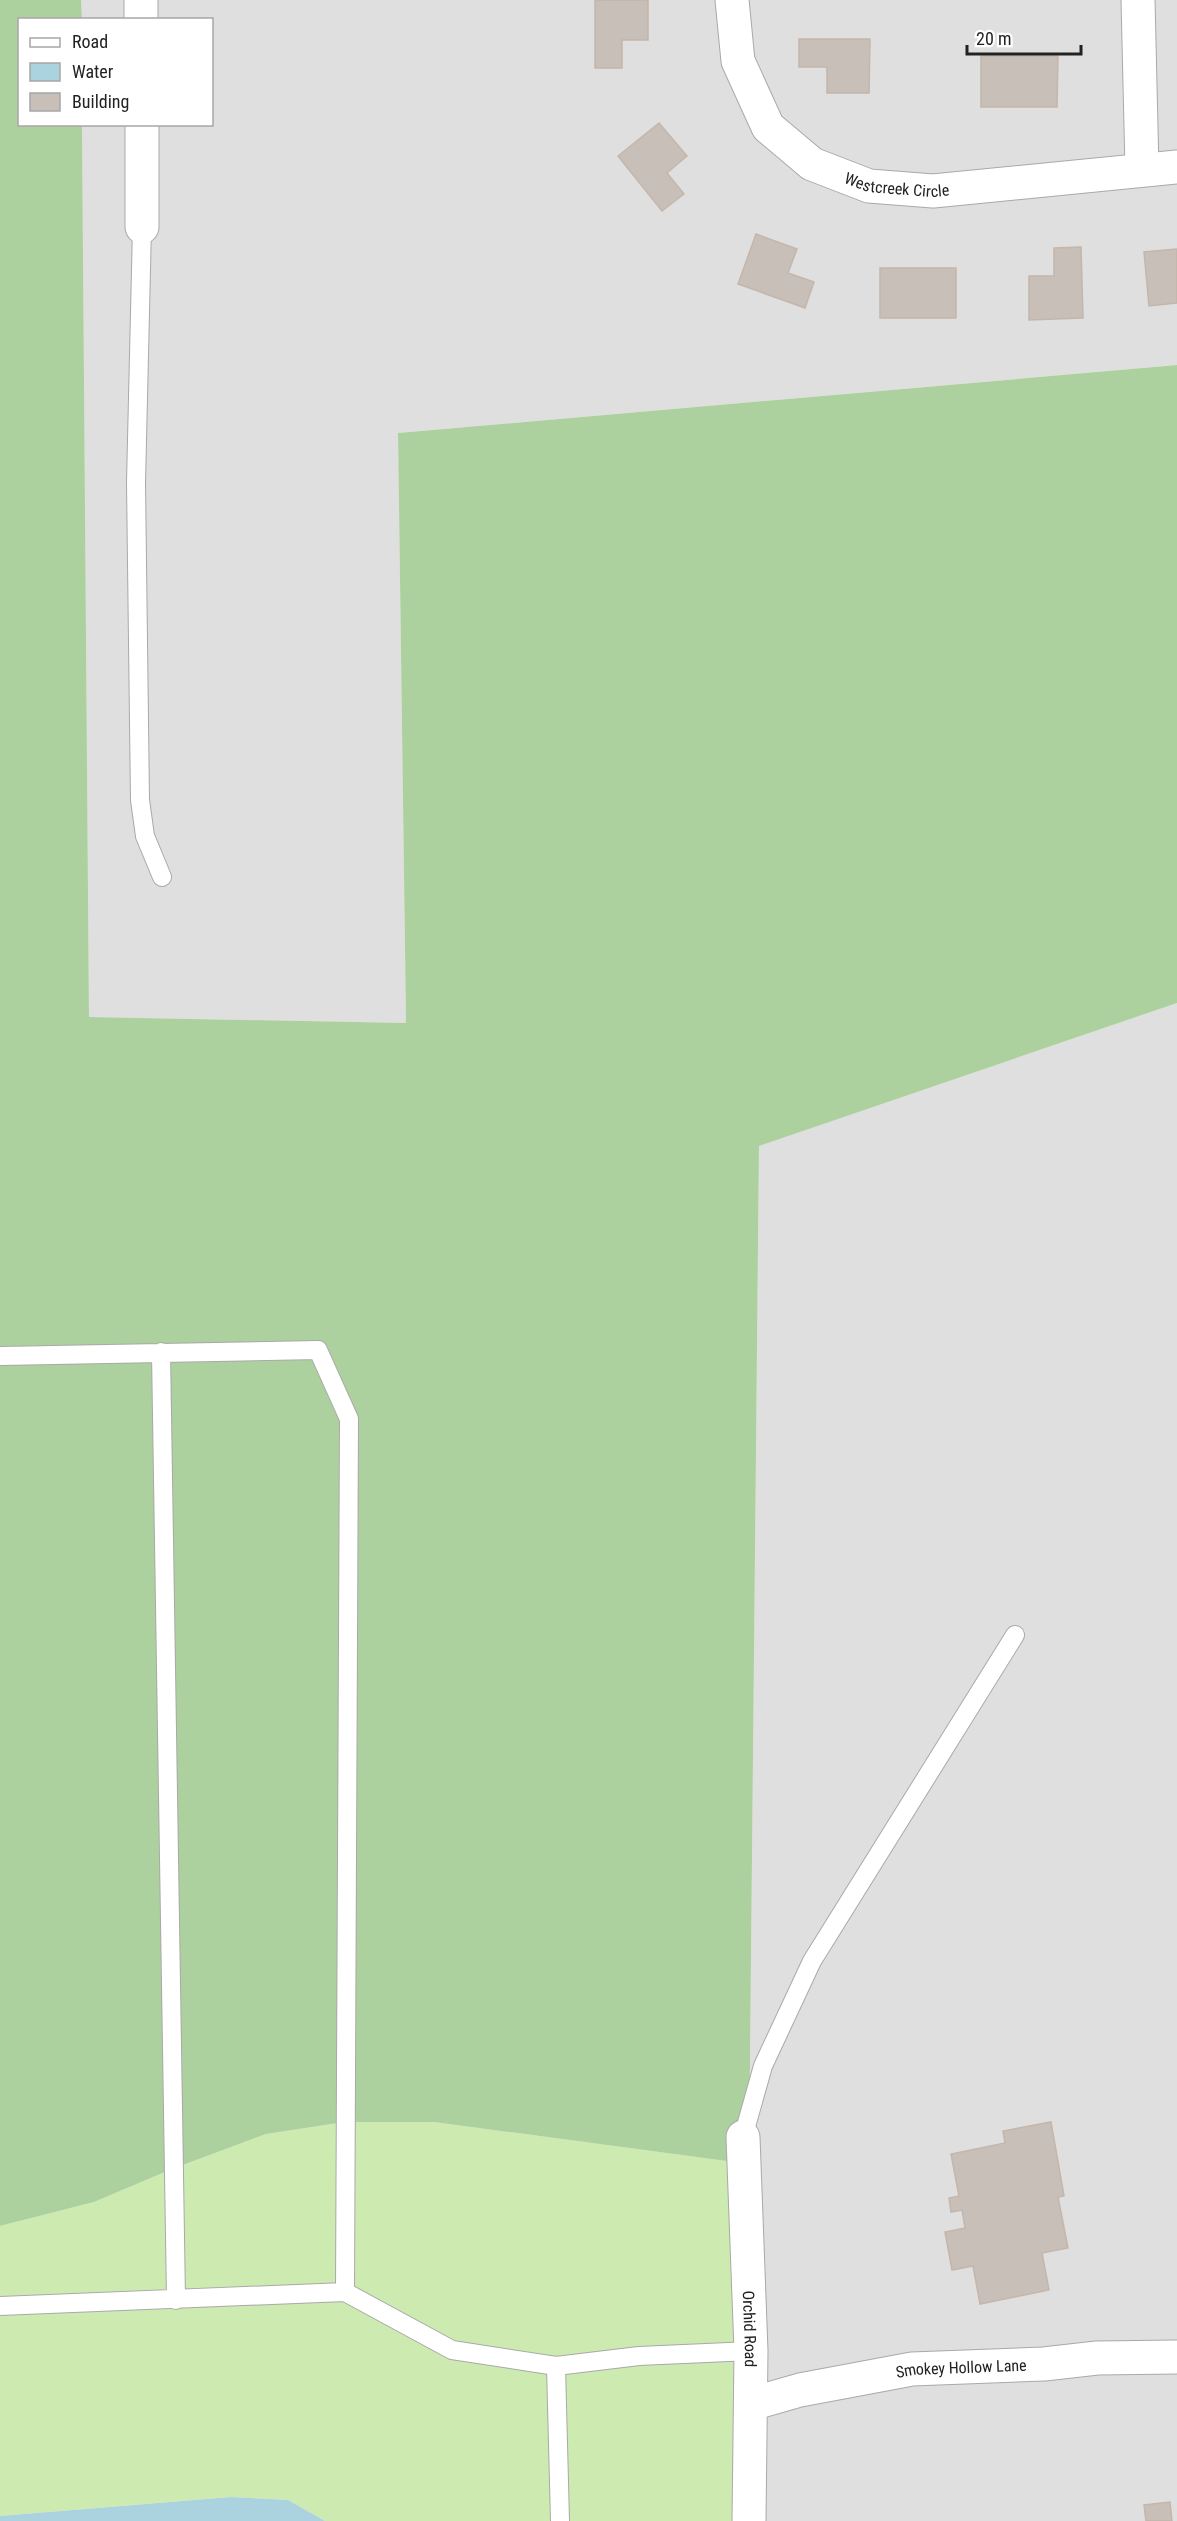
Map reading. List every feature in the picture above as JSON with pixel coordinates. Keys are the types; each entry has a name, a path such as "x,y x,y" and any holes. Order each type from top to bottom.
{"street":[{"path":"141,0 141,18"},
{"name":"Westcreek Circle","path":"732,0 738,61 768,127 812,164 869,186 933,191 1177,167"},
{"path":"1138,0 1142,170"},
{"path":"142,126 142,227"},
{"name":"Orchid Road","path":"743,2138 751,2351 749,2521"},
{"name":"Smokey Hollow Lane","path":"751,2404 800,2390 912,2369 1044,2364 1096,2358 1177,2357"}],"lane":[{"path":"142,227 136,483 140,800 145,836 162,877"},
{"path":"0,1356 318,1350 349,1419 345,2292"},
{"path":"161,1352 176,2300"},
{"path":"743,2138 763,2066 812,1960 1015,1635"},
{"path":"0,2306 345,2292 452,2350 556,2366 639,2356 751,2351"},
{"path":"556,2366 560,2521"}],"shaded area":[{"path":"81,0 1177,0 1177,365 398,433 406,1023 89,1017 82,126 213,126 213,18 82,18"},
{"path":"1177,1003 1177,2521 754,2521 749,2164 759,1146"}],"green space":[{"path":"0,0 81,0 82,18 18,18 18,126 82,126 89,1017 406,1023 398,433 1177,365 1177,1003 759,1146 749,2164 434,2122 345,2122 266,2134 172,2169 94,2202 0,2226"},
{"path":"345,2122 434,2122 749,2164 754,2521 325,2521 288,2500 231,2497 0,2516 0,2226 94,2202 172,2169 266,2134"}],"water":[{"path":"231,2497 288,2500 325,2521 0,2521 0,2516"}],"building":[{"path":"595,0 648,0 648,40 622,40 622,68 595,68"},
{"path":"799,39 870,39 869,93 827,93 827,67 799,67"},
{"path":"981,56 1058,56 1057,107 981,107"},
{"path":"659,123 687,156 667,173 684,194 662,211 618,156"},
{"path":"756,234 797,249 788,273 814,282 805,308 738,284"},
{"path":"1081,247 1083,318 1029,320 1029,276 1054,276 1054,248"},
{"path":"1177,249 1177,303 1149,306 1144,252"},
{"path":"880,268 956,268 956,318 880,318"},
{"path":"1051,2122 1064,2196 1058,2197 1068,2248 1042,2253 1049,2290 980,2304 973,2266 952,2270 945,2232 965,2228 962,2210 951,2212 949,2198 959,2196 951,2154 1005,2143 1003,2131"},
{"path":"1170,2502 1172,2521 1146,2521 1144,2505"}]}
